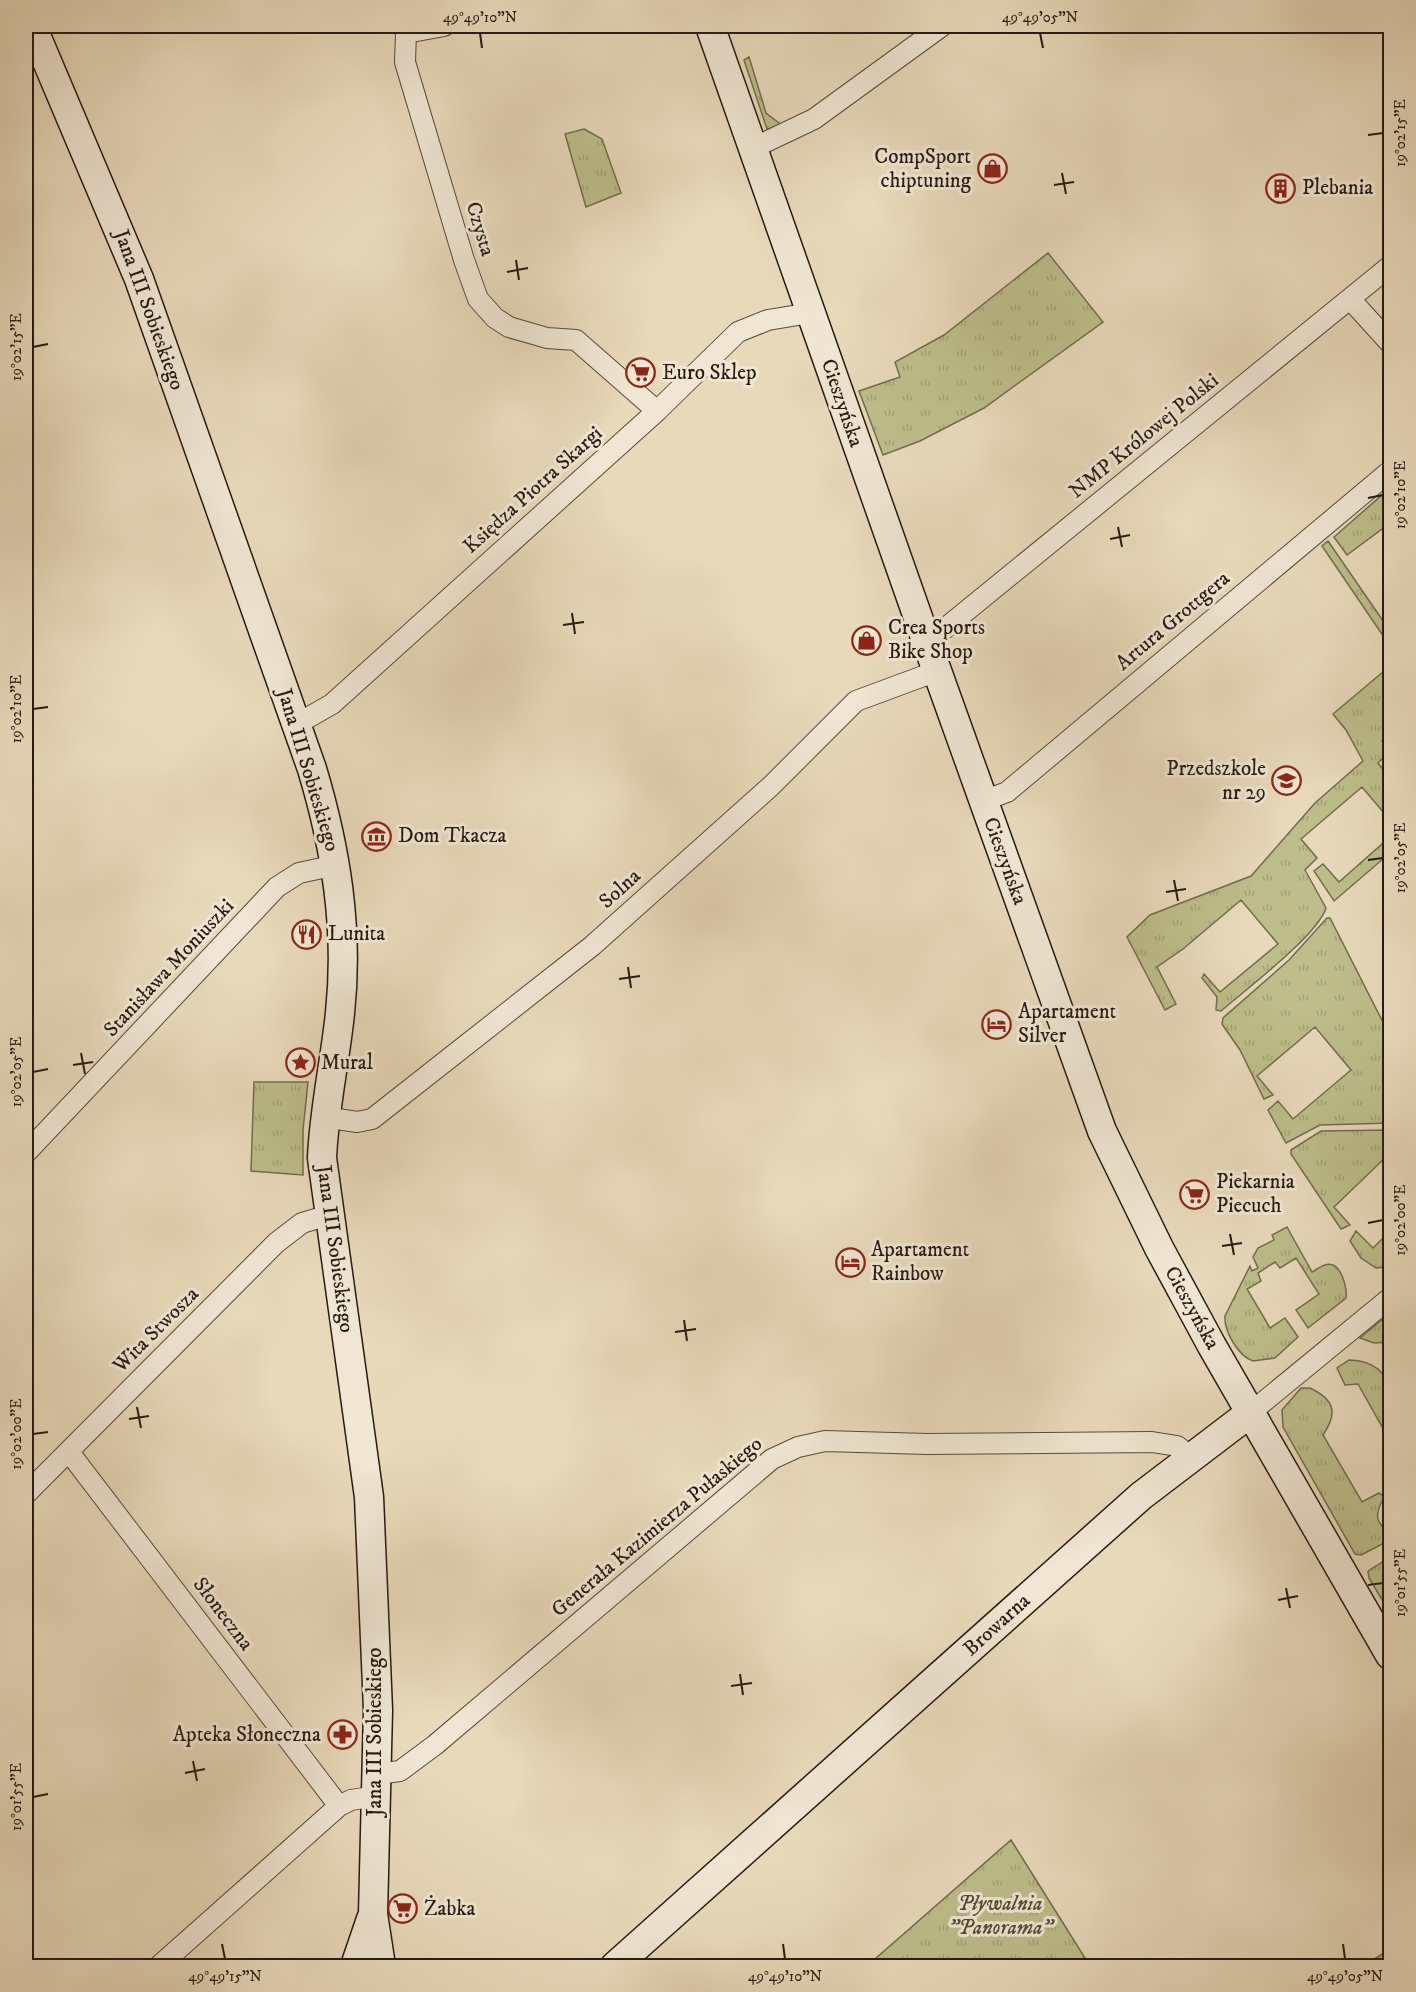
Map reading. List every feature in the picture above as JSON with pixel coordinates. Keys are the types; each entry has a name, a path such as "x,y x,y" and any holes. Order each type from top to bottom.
{"street":[{"name":"Jana III Sobieskiego","path":"32,26 136,270 297,724 326,816 336,865 342,923 342,985 338,1034 324,1117 322,1158 367,1476 378,1710 373,1914 381,1966"},
{"name":"Czysta","path":"444,26 406,33 405,62 478,299 495,318 509,327 547,338 576,340 657,411"},
{"name":"Cieszyńska","path":"710,26 983,801 1102,1131 1159,1248 1250,1413 1390,1656"},
{"path":"753,148 814,118 942,26"},
{"name":"NMP Królowej Polski","path":"927,643 1390,267"},
{"path":"1350,299 1390,343"},
{"name":"Księdza Piotra Skargi","path":"297,724 332,704 657,411 738,332 768,320 810,313"},
{"name":"Artura Grottgera","path":"983,801 1007,792 1390,471"},
{"name":"Solna","path":"324,1117 357,1122 372,1119 592,946 771,786 856,701 937,671"},
{"name":"Stanisława Moniuszki","path":"26,1153 277,887 299,873 336,865"},
{"name":"Wita Stwosza","path":"26,1494 276,1243 302,1223 329,1215"},
{"name":"Browarna","path":"615,1966 1141,1496 1190,1456 1250,1413 1390,1298"},
{"name":"Generała Kazimierza Pułaskiego","path":"159,1966 339,1806 358,1798 435,1745 772,1459 798,1447 825,1442 927,1444 1152,1442 1177,1446 1190,1456"},
{"name":"Słoneczna","path":"69,1452 339,1806"},
{"name":"Jana III Sobieskiego","path":"355,1966 373,1914"}],"green space":[{"path":"749,57 766,113 783,126 767,129 744,60"},
{"path":"584,129 602,139 621,193 586,207 565,134"},
{"path":"1048,253 1103,322 984,408 920,441 883,455 859,391 900,377 895,362 944,335"},
{"path":"1390,488 1390,523 1347,555 1334,537"},
{"path":"1328,541 1390,631 1390,646 1322,546"},
{"path":"1390,666 1390,732 1382,741 1390,751 1378,763 1390,778 1390,820 1362,787 1301,839 1317,858 1305,870 1326,908 1309,933 1279,962 1221,1011 1216,1010 1217,997 1202,978 1204,974 1220,992 1278,944 1241,900 1183,949 1157,967 1176,1004 1165,1010 1127,937 1150,915 1251,876 1315,803 1363,761 1346,730 1333,714"},
{"path":"1390,837 1390,853 1334,901 1314,871 1323,864 1339,882"},
{"path":"1327,918 1330,918 1390,1036 1390,1123 1320,1125 1286,1143 1268,1110 1278,1101 1293,1119 1351,1070 1315,1027 1257,1076 1273,1095 1264,1099 1240,1050 1222,1024 1223,1018 1289,960"},
{"path":"254,1082 308,1082 303,1130 303,1175 251,1171"},
{"path":"1390,1130 1390,1157 1388,1155 1334,1207 1350,1225 1341,1229 1291,1154 1291,1150 1321,1131"},
{"path":"1287,1227 1312,1272 1323,1266 1331,1265 1339,1270 1344,1281 1346,1298 1308,1328 1296,1310 1319,1294 1296,1258 1280,1268 1275,1262 1258,1273 1261,1281 1247,1289 1270,1328 1285,1318 1298,1337 1275,1358 1253,1361 1237,1349 1227,1329 1225,1316 1250,1266 1252,1271 1258,1268 1253,1257 1258,1248 1274,1240 1272,1235"},
{"path":"1356,1231 1373,1248 1390,1231 1390,1263 1386,1267 1376,1268 1361,1258 1350,1241"},
{"path":"1390,1313 1390,1342 1374,1343 1360,1338"},
{"path":"1349,1360 1377,1368 1385,1377 1391,1400 1390,1441 1358,1384 1345,1385 1337,1368"},
{"path":"1301,1388 1310,1388 1329,1402 1332,1408 1331,1420 1323,1435 1362,1502 1379,1493 1384,1497 1378,1518 1390,1540 1361,1555 1355,1554 1283,1427 1282,1410"},
{"path":"1390,1557 1390,1613 1369,1578 1368,1571"},
{"name":"Pływalnia \"Panorama\"","path":"1011,1840 1090,1966 867,1966"},
{"path":"1390,1949 1390,1966 1363,1966"}],"place":[{"name":"CompSport chiptuning","path":"992,169"},
{"name":"Plebania","path":"1281,188"},
{"name":"Euro Sklep","path":"641,373"},
{"name":"Crea Sports Bike Shop","path":"867,640"},
{"name":"Przedszkole nr 29","path":"1287,781"},
{"name":"Dom Tkacza","path":"377,836"},
{"name":"Lunita","path":"307,934"},
{"name":"Apartament Silver","path":"997,1024"},
{"name":"Mural","path":"300,1063"},
{"name":"Piekarnia Piecuch","path":"1195,1194"},
{"name":"Apartament Rainbow","path":"850,1262"},
{"name":"Apteka Słoneczna","path":"342,1735"},
{"name":"Żabka","path":"403,1909"}]}
